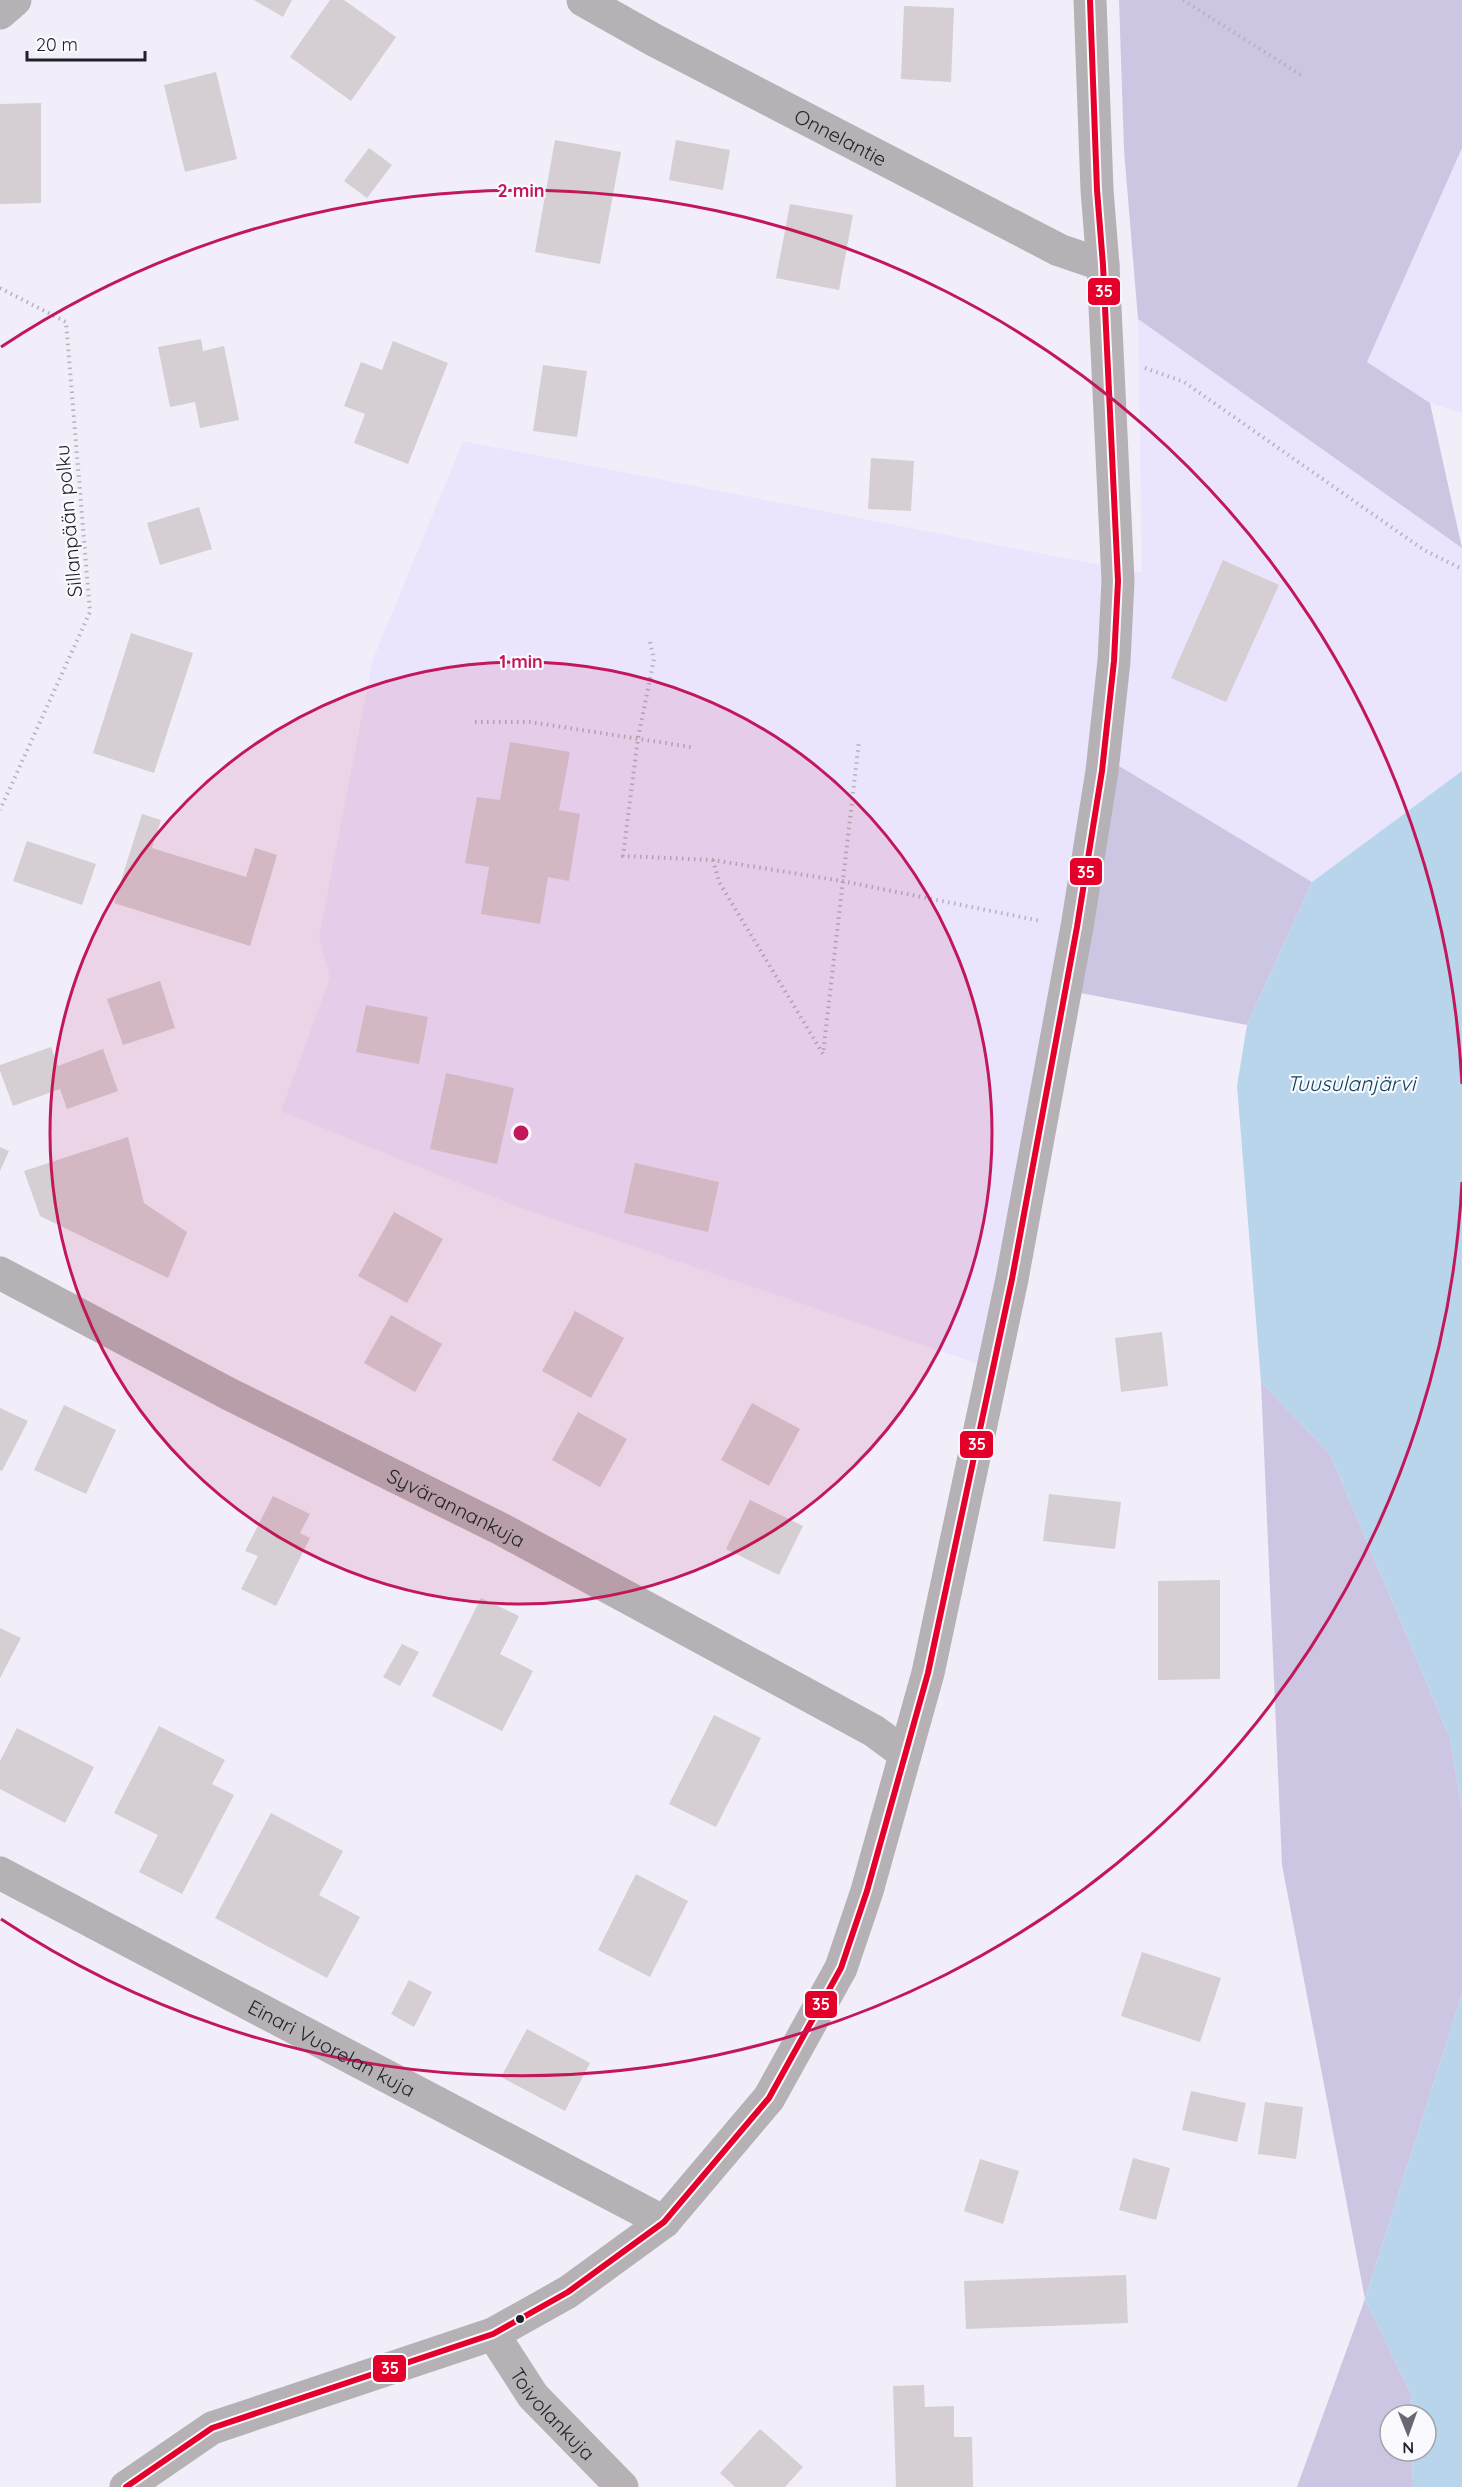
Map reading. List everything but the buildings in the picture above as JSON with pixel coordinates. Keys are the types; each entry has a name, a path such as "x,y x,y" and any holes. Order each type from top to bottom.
{"street":[{"path":"0,13 15,0"},
{"name":"Onnelantie","path":"583,0 654,40 1059,250 1103,265"},
{"path":"126,2487 212,2428 493,2334 568,2292 664,2222 769,2098 842,1968 867,1891 928,1673 1012,1279 1077,927 1102,771 1114,662 1118,581 1103,265 1097,190 1090,0"},
{"name":"Syvärannankuja","path":"0,1273 229,1394 501,1529 874,1731 905,1754"},
{"name":"Einari Vuorelan kuja","path":"0,1873 664,2222"},
{"name":"Toivolankuja","path":"493,2334 533,2396 622,2487"}],"path":[{"path":"1183,0 1304,77"},
{"name":"Sillanpään polku","path":"0,288 66,322 90,612 0,810"},
{"path":"1107,356 1184,382 1424,550 1462,569"},
{"path":"650,642 654,659 638,738 623,856 713,860 842,881 1077,927"},
{"path":"475,722 530,722 691,747"},
{"path":"713,860 719,882 823,1054 859,741"}],"shaded area":[{"path":"1119,0 1462,0 1462,148 1367,362 1430,403 1462,548 1138,319 1124,150"},
{"path":"1462,148 1462,413 1430,403 1367,362"},
{"path":"1138,319 1462,548 1462,771 1312,882 1112,761 993,1369 513,1205 281,1111 330,978 319,937 373,659 463,441 1142,573"},
{"path":"1111,761 1312,882 1247,1025 1065,990"},
{"path":"1261,1382 1330,1454 1450,1738 1462,1810 1462,1994 1365,2299 1282,1865"},
{"path":"1365,2299 1411,2394 1411,2403 1378,2403 1378,2463 1412,2463 1413,2487 1297,2487"}],"water":[{"name":"Tuusulanjärvi","path":"1462,771 1462,1810 1450,1738 1330,1454 1261,1382 1237,1086 1247,1025 1312,882"},
{"path":"1462,1994 1462,2487 1413,2487 1412,2463 1438,2463 1438,2403 1411,2403 1411,2394 1365,2299"}],"transit line":[{"name":"35","path":"126,2487 212,2428 493,2334 568,2292 664,2222 769,2098 841,1968 867,1891 928,1673 1012,1279 1077,927 1102,771 1114,661 1118,581 1103,265 1097,190 1090,0"}]}
